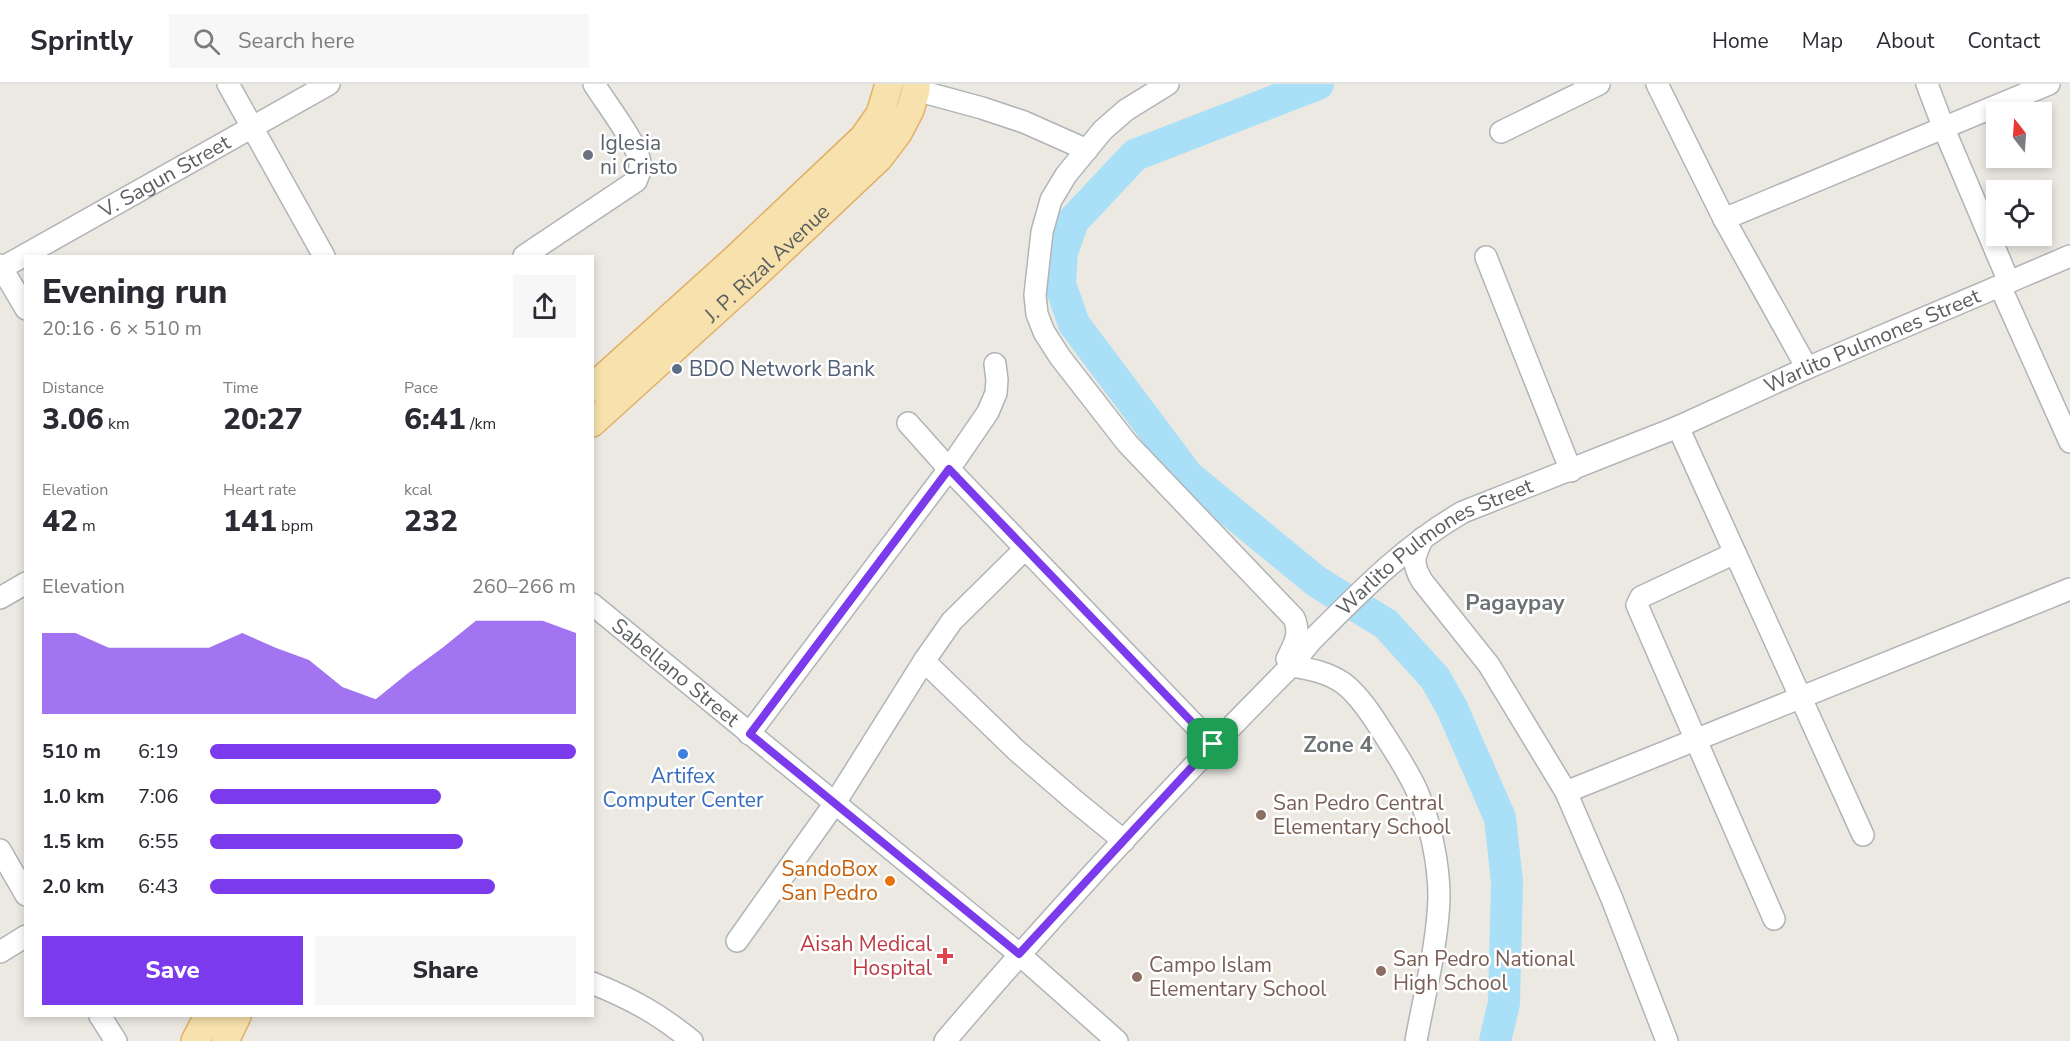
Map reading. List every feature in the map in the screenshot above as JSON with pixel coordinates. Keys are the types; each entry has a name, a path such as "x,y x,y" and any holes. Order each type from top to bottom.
{"main road":[{"name":"J. P. Rizal Avenue","path":"594,421 744,268 863,138 880,114 889,84"},
{"name":"J. P. Rizal Avenue","path":"594,386 879,158 898,133 910,110 916,87"},
{"path":"195,1041 207,1017"},
{"path":"225,1041 237,1017"}],"street":[{"path":"228,84 323,255"},
{"name":"V. Sagun Street","path":"1,267 329,84"},
{"path":"525,255 636,181 640,170 640,160 594,84"},
{"path":"1167,84 1126,110 1103,130 1066,175 1051,200 1042,232 1035,295 1037,314 1044,332 1060,357 1127,443 1294,618 1298,634 1276,681"},
{"path":"1501,132 1599,84"},
{"path":"1657,84 1724,219 1807,368"},
{"path":"1927,84 2070,442"},
{"path":"1724,219 2049,84"},
{"path":"916,87 1024,122 1087,150"},
{"name":"Warlito Pulmones Street","path":"945,1041 1019,954 1213,744 1292,666 1310,642 1397,557 1425,536 1463,512 1678,427 1807,368 2070,256"},
{"path":"1486,257 1571,471"},
{"path":"1,267 24,306"},
{"path":"750,734 949,469 987,412 996,393 995,364"},
{"path":"908,423 1025,549 1213,744"},
{"path":"1678,427 1863,835"},
{"path":"1425,536 1415,553 1415,569 1418,576 1490,664 1566,792 1612,899 1667,1041"},
{"path":"737,941 835,803 924,661 952,621 1025,549"},
{"path":"1735,553 1641,597 1638,600 1638,610 1774,919"},
{"path":"0,598 24,583"},
{"path":"1566,792 2070,589"},
{"name":"Sabellano Street","path":"594,606 1019,954 1094,1034 1117,1041"},
{"path":"924,661 1016,750 1124,840"},
{"path":"1292,666 1329,675 1355,694 1393,748 1417,792 1427,822 1439,897 1416,1041"},
{"path":"0,850 24,892"},
{"path":"0,952 24,937"},
{"path":"594,984 646,1007 667,1020 692,1041"},
{"path":"101,1017 116,1041"}],"waterway":[{"path":"1318,84 1135,155 1073,221 1062,252 1060,284 1074,324 1188,476 1317,582 1386,624 1435,678 1452,708 1500,818 1507,882 1504,1003 1495,1041"}],"place":[{"name":"Iglesia ni Cristo","path":"588,155"},
{"name":"BDO Network Bank","path":"677,369"},
{"name":"Artifex Computer Center","path":"683,754"},
{"name":"San Pedro Central Elementary School","path":"1261,815"},
{"name":"SandoBox San Pedro","path":"890,881"},
{"name":"Aisah Medical Hospital","path":"945,956"},
{"name":"San Pedro National High School","path":"1381,971"},
{"name":"Campo Islam Elementary School","path":"1137,977"}],"district":[{"name":"Pagaypay","path":"1515,602"},
{"name":"Zone 4","path":"1338,744"}],"route":[{"path":"949,469 1213,744 1019,954 750,734 949,469"}]}
